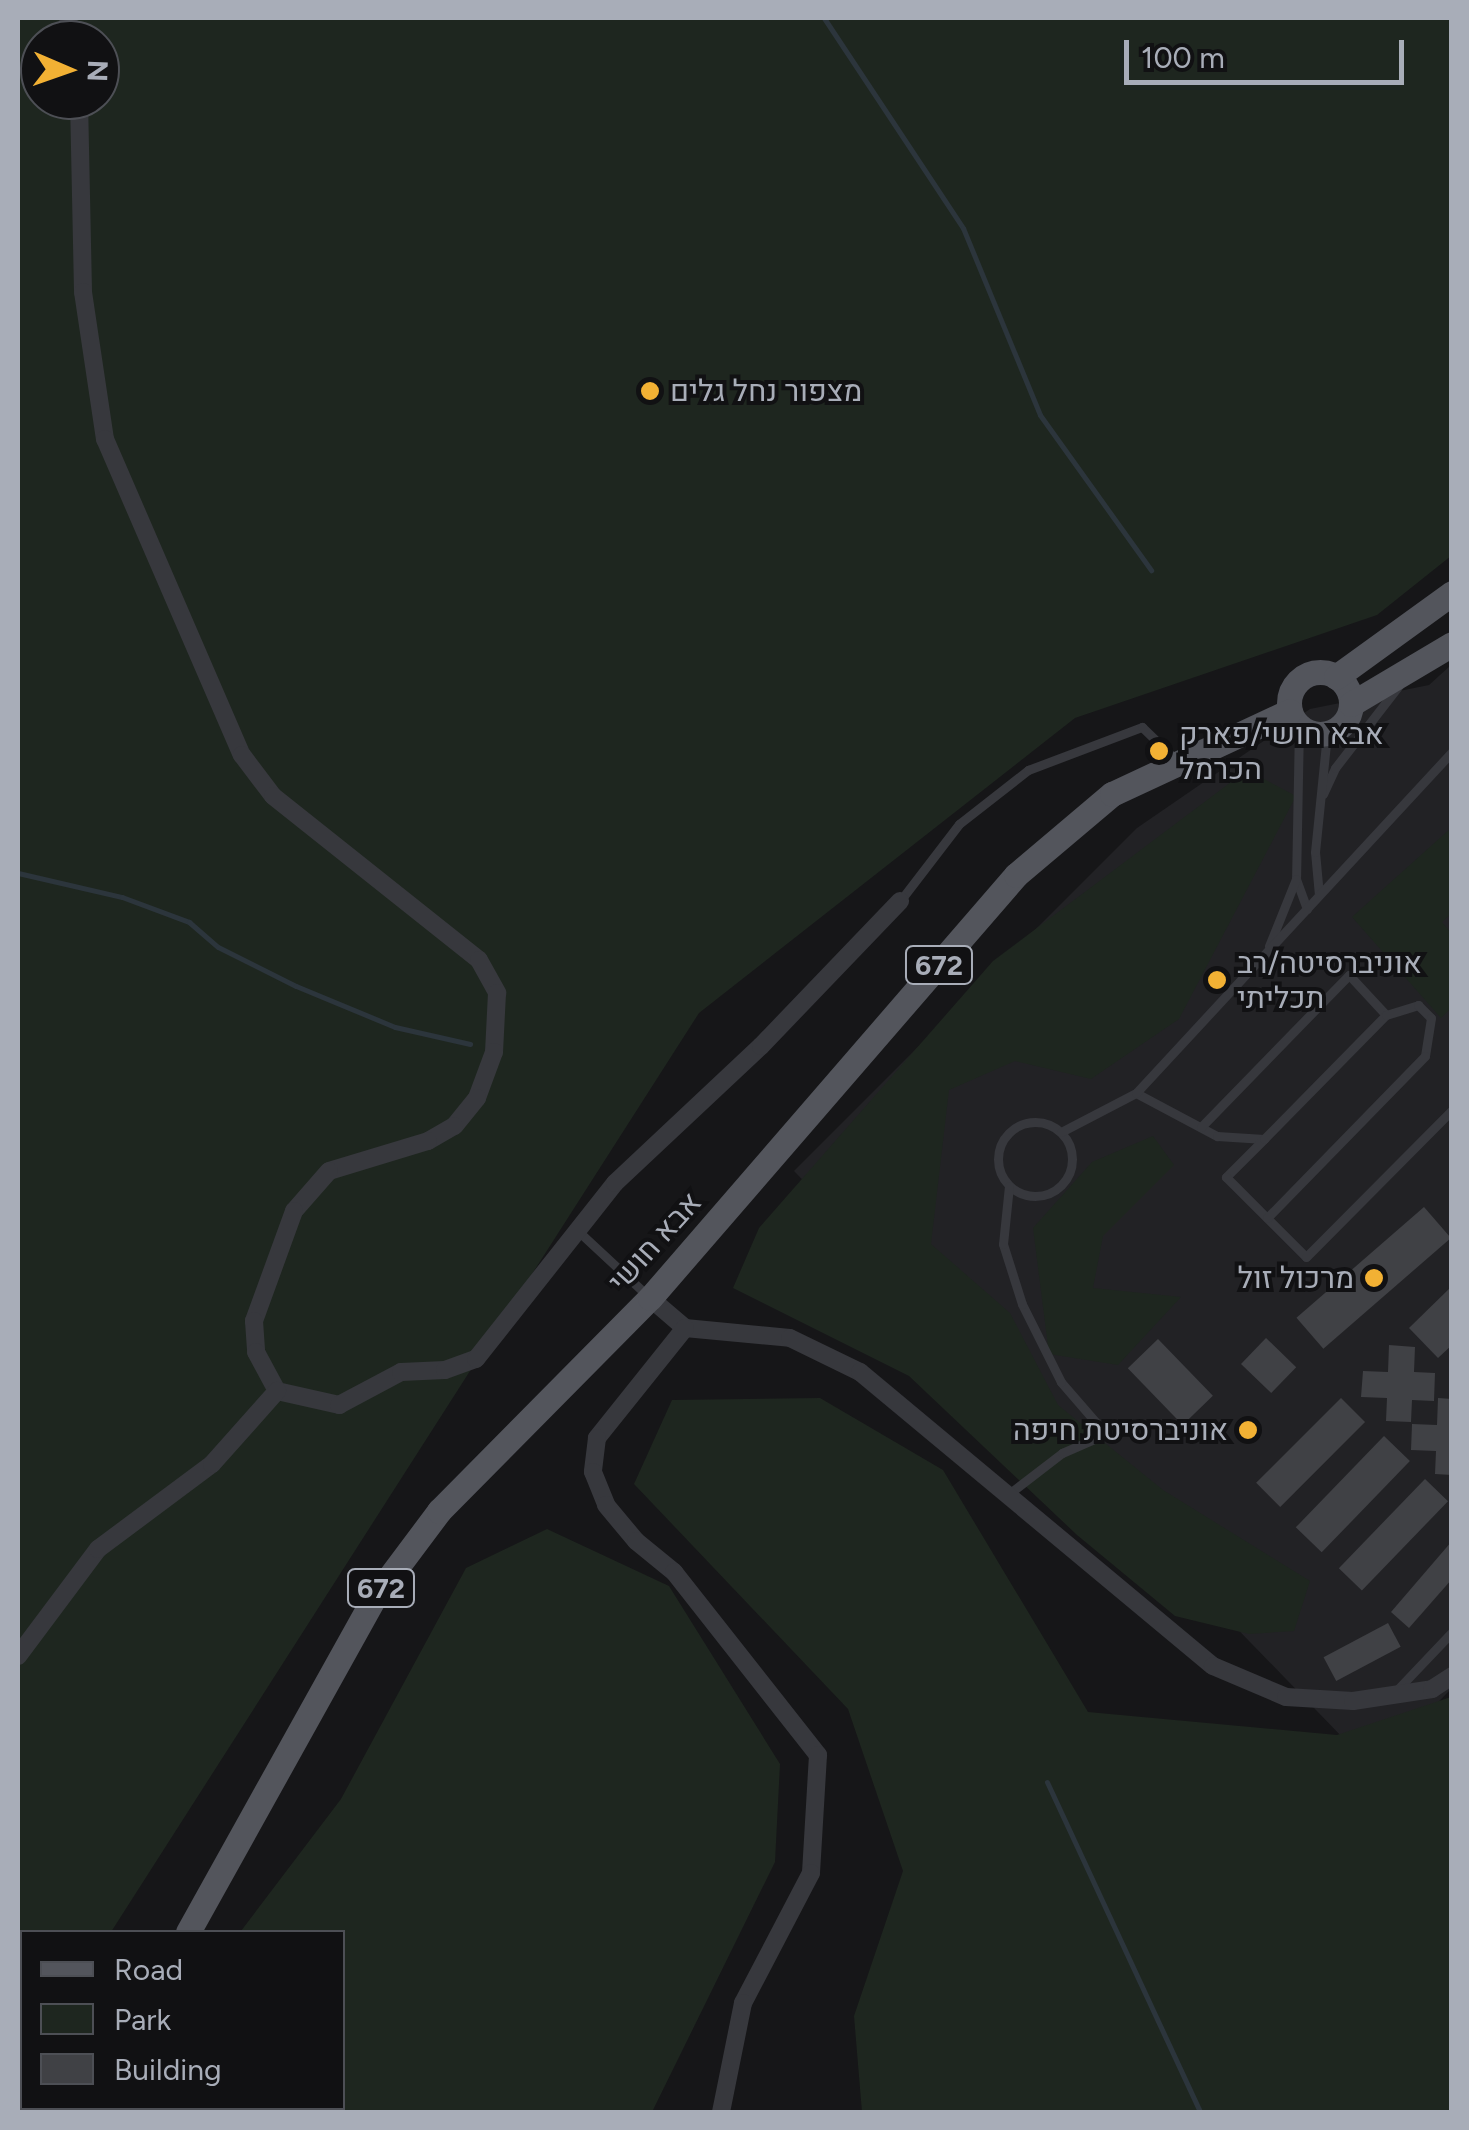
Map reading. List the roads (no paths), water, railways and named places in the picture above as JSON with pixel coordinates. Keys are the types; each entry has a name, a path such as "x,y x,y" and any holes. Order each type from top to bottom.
{"main road":[{"path":"1336,677 1452,594"},
{"path":"1351,704 1336,677 1319,672 1302,678 1291,693 1295,718 1327,733 1341,726 1351,704 1452,644"},
{"name":"אבא חושי","path":"189,1930 374,1598 440,1511 650,1298 1016,875 1112,794 1177,760 1295,718"}],"street":[{"path":"79,120 84,307 106,439 242,755 273,796 467,948 491,975 497,993 494,1052 477,1098 454,1126 428,1141 329,1171 294,1211 254,1321 256,1352 277,1391 339,1405 401,1372 445,1370 476,1359 615,1183 761,1046 900,901"},
{"path":"650,1298 685,1328 790,1338 838,1358 1214,1666 1286,1697 1352,1701 1432,1689 1452,1676"},
{"path":"685,1328 597,1438 592,1472 606,1505 636,1542 674,1572 818,1755 811,1873 743,2003 721,2112"},
{"path":"18,1656 98,1549 200,1474 277,1391"}],"lane":[{"path":"1320,801 1335,768 1409,667"},
{"path":"1295,718 1296,878 1307,909"},
{"path":"900,901 959,824 1028,770 1142,727 1177,760"},
{"path":"1319,895 1320,801 1327,733"},
{"path":"1060,1132 1136,1093 1452,752"},
{"path":"1266,953 1296,878"},
{"path":"1201,1127 1349,976 1386,1016"},
{"path":"1267,1218 1425,1056 1431,1018 1418,1005 1386,1016 1226,1177 1267,1218 1306,1257 1452,1110"},
{"path":"1136,1093 1217,1136 1264,1140"},
{"path":"1006,1496 1062,1454 1106,1434 1061,1382 1022,1304 1003,1244 1010,1186 998,1163 1004,1138 1037,1122 1060,1132 1072,1152 1062,1184 1030,1196 1010,1186"},
{"path":"578,1231 650,1298"},
{"path":"1393,1694 1452,1632"}],"waterway":[{"path":"824,18 963,228 1040,415 1151,570"},
{"path":"18,873 122,897 189,922 218,947 296,986 395,1027 470,1044"},
{"path":"1047,1782 1200,2112"}],"place":[{"name":"מצפור נחל גלים","path":"650,391"},
{"name":"אבא חושי/פארק הכרמל","path":"1159,751"},
{"name":"אוניברסיטה/רב תכליתי","path":"1217,980"},
{"name":"מרכול זול","path":"1374,1278"},
{"name":"אוניברסיטת חיפה","path":"1248,1430"}]}
